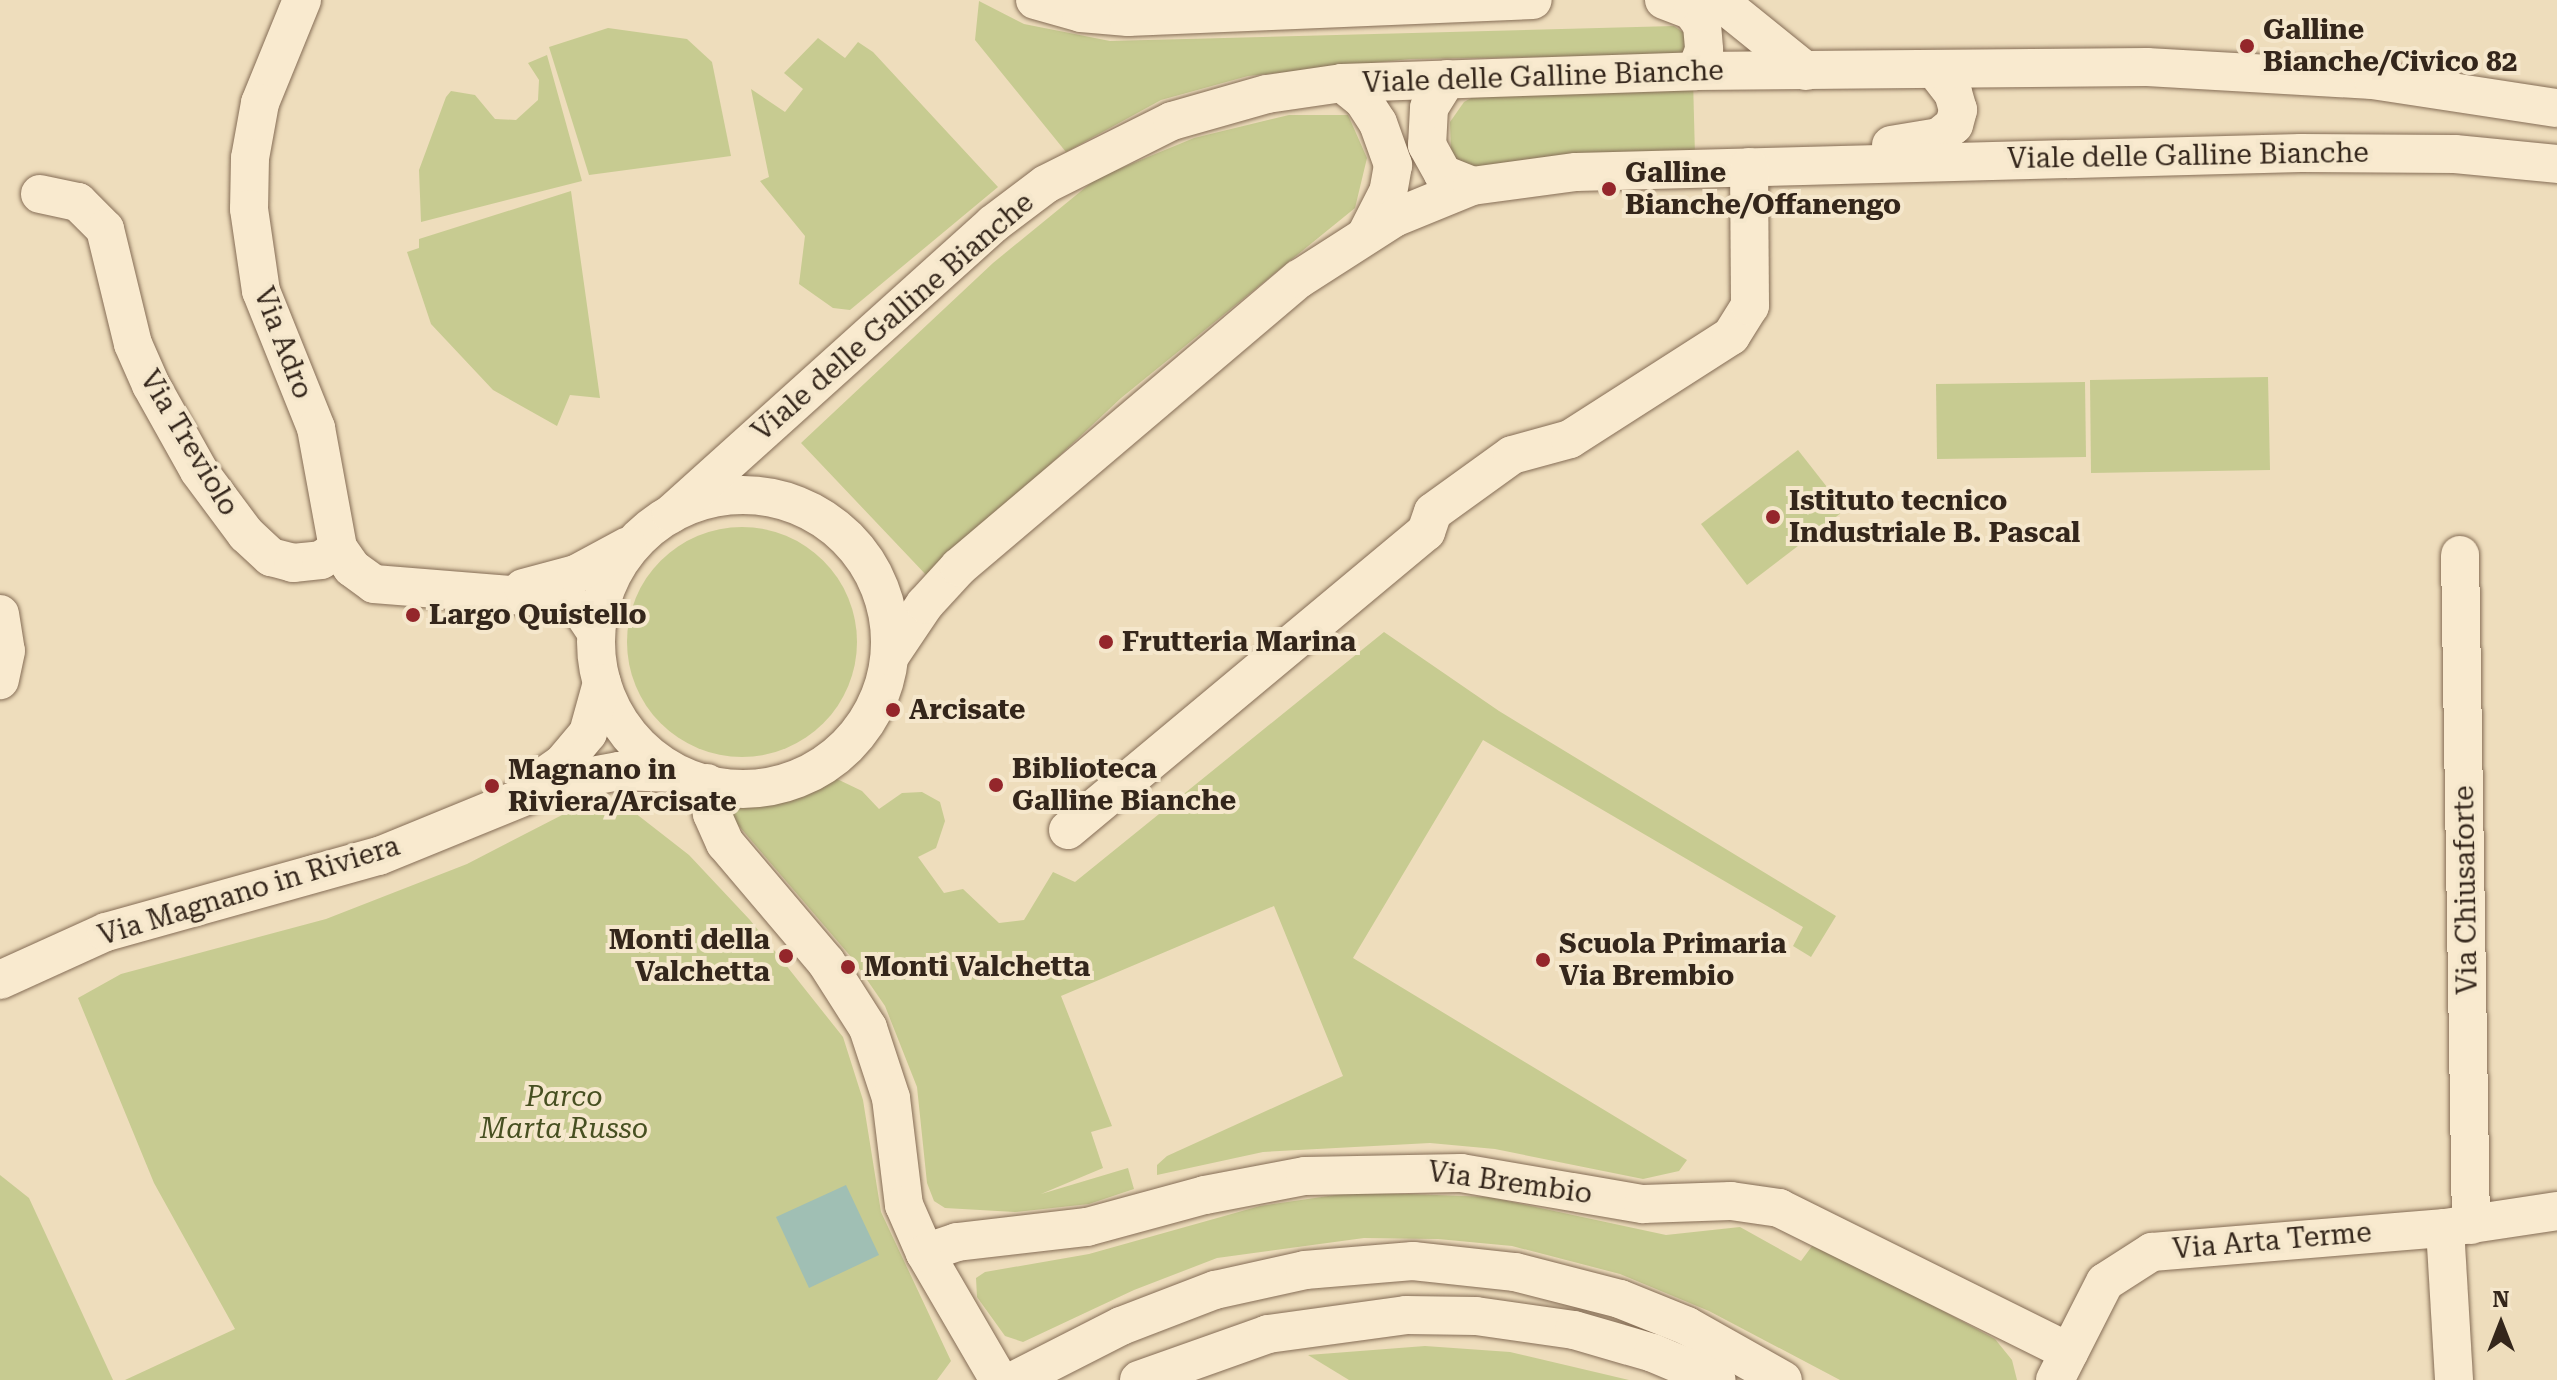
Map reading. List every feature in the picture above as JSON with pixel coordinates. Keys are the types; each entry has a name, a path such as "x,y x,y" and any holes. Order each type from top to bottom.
{"street":[{"name":"Via Adro","path":"302,0 260,103 250,158 249,209 261,291 316,428 338,548"},
{"path":"1035,0 1081,13 1128,17 1533,0"},
{"path":"1664,0 1692,11 1702,25 1704,50 1696,71"},
{"path":"1718,0 1806,71"},
{"path":"1825,165 1855,150 1925,140 1950,130 1958,110 1949,86 1935,70"},
{"name":"Viale delle Galline Bianche","path":"671,514 993,224 1046,184 1119,144 1208,109 1342,83 1696,71 1935,70 2239,71 2399,83 2557,108"},
{"path":"1447,79 1429,108 1427,145 1443,174 1472,186"},
{"path":"1342,83 1363,100 1378,123 1393,165 1388,192 1367,233"},
{"name":"Viale delle Galline Bianche","path":"890,656 925,604 971,556 1299,279 1367,233 1415,207 1472,186 1553,173 2396,152 2557,164"},
{"path":"1068,830 1426,532 1433,512 1512,455 1570,439 1731,336 1750,306 1749,167"},
{"name":"Via Treviolo","path":"40,194 78,202 105,229 118,266 129,331 151,385 199,471 246,534 271,557 293,563 321,560 338,548"},
{"path":"488,592 576,574 639,538 671,514 715,498 746,496 779,500 816,515 847,538 870,569 888,617 890,656"},
{"path":"639,538 609,580 596,632 602,683 627,735 691,778 725,843 826,962 868,1028 891,1098 904,1205 925,1253 999,1380"},
{"path":"338,548 352,568 374,584 566,601 587,616 596,632"},
{"name":"Via Chiusaforte","path":"2454,1380 2458,1226 2460,555"},
{"path":"0,614 6,651 0,680"},
{"name":"Via Magnano in Riviera","path":"0,980 106,932 379,856 499,805 592,774 767,785 820,768 869,721 890,656"},
{"name":"Via Magnano in Riviera","path":"499,805 579,746 595,719 602,683"},
{"name":"Via Brembio","path":"925,1253 957,1242 1101,1224 1244,1186 1370,1171 1492,1176 1643,1204 1747,1202 1803,1218 2062,1366"},
{"name":"Via Arta Terme","path":"2062,1366 2105,1282 2152,1252 2458,1226 2557,1211"},
{"path":"1015,1380 1121,1326 1215,1290 1305,1270 1413,1261 1515,1272 1620,1299 1687,1326 1783,1380"},
{"path":"1139,1380 1268,1334 1406,1315 1553,1326 1638,1348 1717,1380"}],"green space":[{"path":"979,1 1024,24 1110,41 1674,26 1690,37 1684,52 1674,55 1410,59 1248,76 1161,100 1066,152 975,40"},
{"path":"608,28 687,39 712,62 731,156 589,175 549,47"},
{"path":"818,38 845,58 858,42 873,52 998,187 850,310 833,308 799,284 805,236 760,181 769,177 751,89 785,112 803,89 784,73"},
{"path":"547,55 582,181 421,222 419,170 446,97 451,91 475,95 495,119 516,120 538,100 539,80 528,63"},
{"path":"1693,79 1695,156 1475,168 1456,161 1451,152 1450,122 1464,102 1480,93"},
{"path":"1289,115 1348,115 1367,158 1355,208 1121,398 929,578 801,443 993,263 1097,178 1194,138"},
{"path":"571,191 600,398 570,395 557,426 493,390 431,324 407,252 419,248 419,239"},
{"path":"2268,377 2270,470 2091,473 2090,380"},
{"path":"2085,382 2086,457 1937,459 1936,384"},
{"name":"Istituto tecnico Industriale B. Pascal","path":"1798,450 1845,510 1747,585 1701,524"},
{"path":"742,527 786,535 824,560 849,598 857,642 849,686 824,724 786,749 742,757 698,749 660,724 635,686 627,642 635,598 660,560 698,535"},
{"path":"1384,632 1499,711 1836,916 1811,957 1793,946 1803,927 1483,740 1353,958 1687,1160 1679,1171 1643,1179 1495,1149 1430,1143 1263,1152 1157,1175 1157,1165 1167,1156 1343,1076 1274,906 1061,996 1112,1126 1091,1132 1103,1168 1041,1194 1128,1168 1134,1189 1089,1204 1015,1212 945,1208 934,1201 927,1183 917,1087 885,1006 852,958 726,811 726,799 767,803 837,779 862,791 879,809 902,793 922,792 940,802 945,821 936,848 918,857 944,893 963,889 999,923 1024,920 1053,872 1075,882"},
{"name":"Parco Marta Russo","path":"630,809 689,855 750,920 843,1037 863,1100 881,1212 951,1361 937,1380 125,1380 235,1329 154,1183 78,998 121,974 326,919 467,864 564,814"},
{"path":"0,1175 29,1198 113,1380 0,1380"},
{"path":"1356,1192 1489,1197 1666,1235 1740,1227 1801,1261 1815,1242 1995,1339 2012,1360 2017,1380 1840,1380 1709,1311 1620,1274 1512,1246 1438,1239 1364,1238 1217,1258 1134,1290 1023,1342 1005,1336 977,1297 976,1278 985,1272 1089,1254 1260,1206"},
{"path":"1425,1346 1510,1352 1629,1380 1349,1380 1308,1355"}],"water":[{"path":"846,1185 879,1255 809,1288 776,1217"}],"place":[{"name":"Galline Bianche/Civico 82","path":"2247,46"},
{"name":"Galline Bianche/Offanengo","path":"1609,189"},
{"name":"Istituto tecnico Industriale B. Pascal","path":"1773,517"},
{"name":"Largo Quistello","path":"413,615"},
{"name":"Frutteria Marina","path":"1106,642"},
{"name":"Arcisate","path":"893,710"},
{"name":"Biblioteca Galline Bianche","path":"996,785"},
{"name":"Magnano in Riviera/Arcisate","path":"492,786"},
{"name":"Monti della Valchetta","path":"786,956"},
{"name":"Scuola Primaria Via Brembio","path":"1543,960"},
{"name":"Monti Valchetta","path":"848,967"}]}
